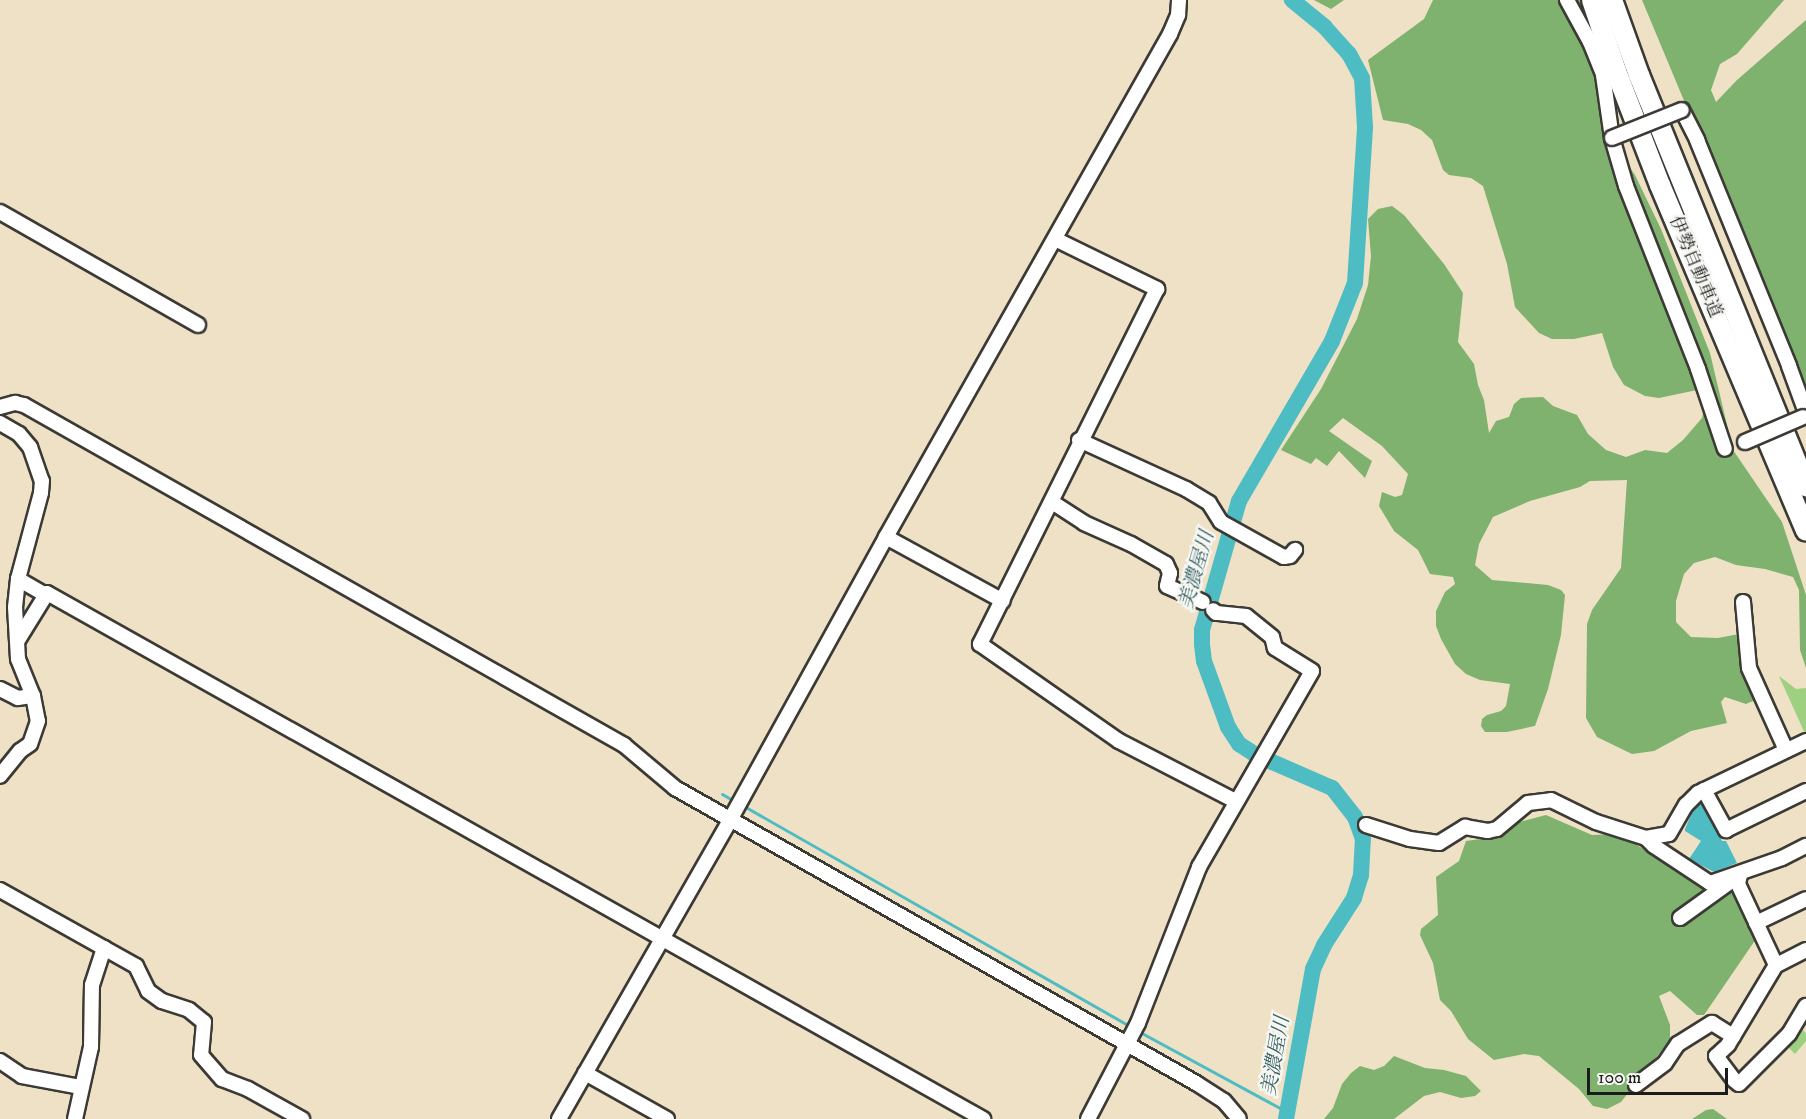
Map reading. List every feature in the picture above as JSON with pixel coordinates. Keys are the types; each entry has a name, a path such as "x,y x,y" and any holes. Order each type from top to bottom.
{"highway":[{"name":"伊勢自動車道","path":"1592,0 1660,185 1806,530"},
{"name":"伊勢自動車道","path":"1612,0 1640,75 1806,486"}],"street":[{"path":"1567,0 1590,42 1603,75 1612,138 1626,186 1698,369 1725,449"},
{"path":"559,1119 730,820 886,537 1170,34 1181,2"},
{"path":"1612,138 1682,110 1697,140 1805,410 1803,417 1745,442"},
{"path":"0,212 198,324"},
{"path":"1054,239 1156,289 1079,440 1052,502 980,644 1119,741 1235,801"},
{"path":"0,407 15,402 24,405 624,745 675,788 1224,1101 1239,1119"},
{"path":"0,423 25,440 37,462 42,480 41,494 18,579 15,607 18,658 33,696 38,721 30,744 20,751 0,776"},
{"path":"1079,440 1186,489 1209,503 1221,522 1284,557 1290,556 1295,550"},
{"path":"1052,502 1084,523 1131,544 1166,564 1170,573 1167,586 1208,606 1216,613 1246,616 1272,636 1275,648 1312,670 1198,867 1149,997 1088,1119"},
{"path":"886,537 1003,601"},
{"path":"18,579 46,595"},
{"path":"18,640 47,592 660,940 983,1119"},
{"path":"1743,602 1749,668 1786,750"},
{"path":"0,688 18,698 33,696"},
{"path":"1646,838 1669,834 1690,800 1704,790 1806,741"},
{"path":"1704,790 1726,830 1806,791"},
{"path":"1366,825 1410,839 1439,843 1465,827 1488,831 1497,829 1528,803 1547,799 1596,822 1634,832 1646,838 1654,846 1710,882 1733,873 1743,873"},
{"path":"1680,918 1743,873 1806,846"},
{"path":"1743,873 1738,884 1776,965"},
{"path":"0,890 136,966 148,991 162,1001 189,1010 204,1022 201,1055 222,1079 248,1089 302,1119"},
{"path":"1756,923 1806,899"},
{"path":"75,1119 91,1047 92,985 104,948"},
{"path":"1806,950 1776,965 1728,1045 1716,1056 1739,1084 1789,1034 1806,1006"},
{"path":"1636,1085 1665,1063 1678,1044 1712,1023 1733,1036"},
{"path":"0,1060 22,1076 81,1088"},
{"path":"585,1073 667,1119"}],"green space":[{"path":"1314,0 1344,0 1331,9"},
{"path":"1433,0 1583,0 1596,35 1607,134 1635,175 1661,229 1710,353 1733,450 1782,522 1806,595 1806,668 1800,650 1799,590 1793,577 1765,569 1736,565 1715,557 1694,563 1684,574 1676,601 1676,622 1691,637 1718,638 1739,634 1746,674 1756,695 1753,701 1746,704 1725,697 1721,702 1727,723 1691,731 1654,751 1632,754 1597,737 1586,718 1587,624 1592,610 1621,568 1627,480 1590,481 1580,487 1530,501 1493,517 1479,544 1475,565 1492,580 1548,585 1561,590 1565,595 1561,635 1548,689 1535,726 1507,732 1485,732 1481,726 1482,719 1501,711 1506,706 1510,684 1480,680 1466,674 1455,664 1441,639 1436,626 1436,611 1445,592 1455,584 1453,577 1430,574 1418,550 1394,531 1379,506 1382,492 1395,497 1402,495 1408,474 1382,446 1343,418 1329,431 1372,461 1365,478 1339,451 1327,466 1316,458 1311,464 1281,450 1321,389 1357,319 1368,285 1371,256 1368,219 1378,209 1392,206 1404,215 1444,264 1463,293 1458,342 1474,364 1484,400 1489,433 1496,421 1509,417 1514,404 1521,398 1543,397 1553,406 1577,415 1588,434 1606,450 1626,457 1645,450 1667,453 1683,440 1702,418 1705,403 1697,390 1659,398 1645,396 1624,385 1613,367 1602,333 1574,339 1552,339 1539,333 1515,307 1507,264 1483,186 1471,178 1449,175 1443,170 1432,140 1421,130 1408,124 1383,120 1368,60 1424,19"},
{"path":"1642,0 1784,0 1737,54 1720,64 1711,90 1716,102 1737,80 1806,20 1806,393"},
{"path":"1779,676 1796,689 1806,688 1806,736"},
{"path":"1546,815 1592,835 1619,834 1713,892 1738,893 1756,939 1704,1015 1697,1015 1670,991 1659,996 1670,1025 1670,1040 1621,1102 1607,1109 1593,1106 1579,1089 1539,1056 1524,1054 1494,1060 1468,1039 1451,1011 1440,1000 1433,963 1420,935 1421,929 1438,915 1436,877 1459,861 1466,841 1503,836 1519,822"},
{"path":"1798,1026 1806,1033 1806,1041 1795,1054 1785,1044"},
{"path":"1394,1056 1425,1068 1466,1076 1481,1091 1475,1096 1461,1098 1440,1092 1424,1096 1394,1119 1324,1119 1333,1108 1342,1084 1351,1073 1360,1066 1374,1070 1384,1066"},
{"path":"1713,1109 1727,1119 1692,1119 1706,1110"}],"water":[{"path":"1701,802 1704,803 1722,841 1726,841 1737,863 1714,872 1689,859 1701,841 1685,829 1693,810"}],"waterway":[{"name":"美濃屋川","path":"1286,1119 1313,969 1324,945 1354,898 1361,875 1363,839 1355,817 1332,788 1256,755 1239,744 1228,727 1204,661 1202,630 1239,501 1332,341 1355,283 1365,127 1362,78 1349,54 1325,27 1292,0"},
{"path":"722,794 736,802"},
{"path":"742,805 1130,1026"},
{"path":"1138,1031 1287,1112"}]}
